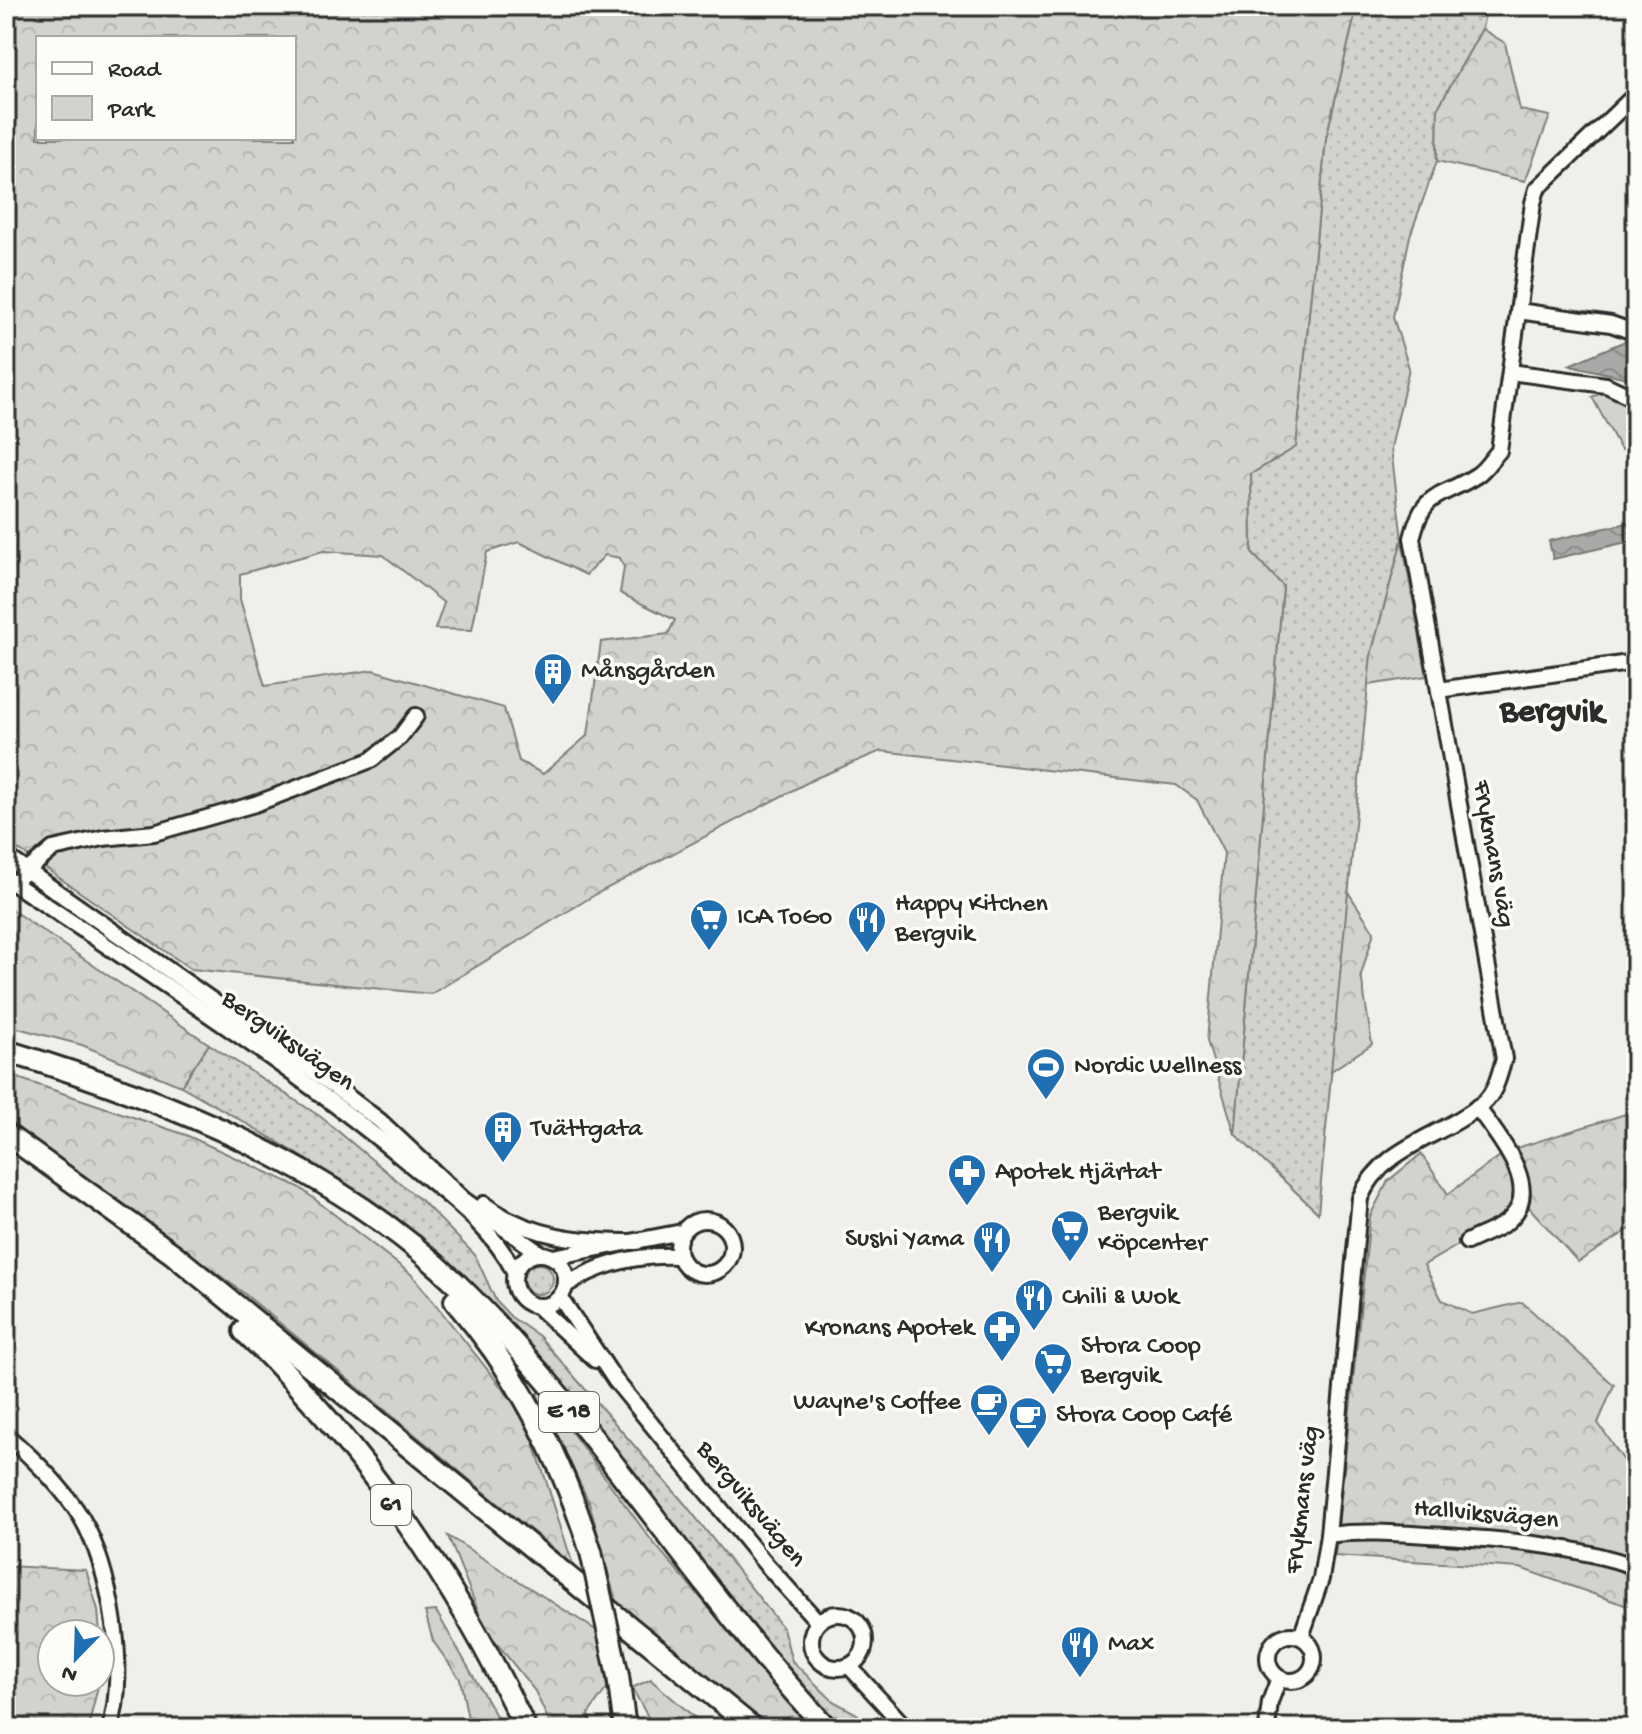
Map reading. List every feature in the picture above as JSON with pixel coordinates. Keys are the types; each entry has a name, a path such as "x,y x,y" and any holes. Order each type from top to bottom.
{"highway":[{"name":"E 18","path":"6,1051 73,1072 196,1118 283,1161 360,1208 432,1262 481,1309 549,1387 752,1642 827,1728"},
{"path":"6,1134 103,1201 753,1728"},
{"path":"360,1208 450,1294 504,1363 551,1444 591,1552 618,1676 625,1728"},
{"name":"61","path":"228,1303 241,1328 327,1419 420,1544 501,1678 525,1728"}],"street":[{"name":"Frykmans väg","path":"1301,1637 1321,1579 1328,1535 1360,1198 1368,1179 1384,1162 1477,1107 1497,1085 1504,1059 1412,538 1419,510 1438,494 1480,474 1499,451 1537,189 1636,94"},
{"path":"1518,311 1611,324 1636,333"},
{"path":"1510,372 1606,385 1636,399"},
{"path":"1439,690 1636,662"},
{"path":"9,880 28,870 53,849 169,829 255,804 371,760 400,737 416,716"},
{"name":"Bergviksvägen","path":"6,856 327,1081 419,1156 464,1200 547,1256"},
{"name":"Bergviksvägen","path":"9,880 321,1093 461,1207 504,1251 515,1273"},
{"path":"1467,1242 1511,1219 1519,1205 1517,1169 1477,1107"},
{"path":"419,1156 492,1210 531,1229 593,1242 637,1242"},
{"path":"712,1220 730,1235 731,1254 723,1267 708,1273 691,1270 679,1256 654,1255 596,1266 553,1302 537,1306 528,1303 516,1290 515,1273 525,1259 547,1256 682,1232 694,1222 712,1220"},
{"path":"679,1256 682,1232"},
{"path":"547,1256 564,1269 563,1291"},
{"name":"Bergviksvägen","path":"563,1291 615,1380"},
{"name":"Bergviksvägen","path":"537,1306 615,1380 764,1562 818,1622"},
{"path":"6,1435 69,1498 83,1521 103,1572 116,1658 115,1714 110,1728"},
{"name":"Hallviksvägen","path":"1328,1535 1364,1531 1554,1545 1595,1553 1636,1567"},
{"path":"839,1613 862,1626 864,1648 849,1666 831,1667 816,1658 810,1641 818,1622 839,1613"},
{"path":"1286,1635 1301,1637 1314,1654 1311,1669 1293,1681 1279,1678 1267,1662 1269,1648 1286,1635"},
{"path":"849,1666 906,1728"},
{"path":"1267,1728 1270,1702 1279,1678"}],"green space":[{"path":"6,6 1357,6 1326,138 1296,447 1251,474 1252,553 1283,586 1235,1134 1207,1041 1224,853 1197,800 1176,785 881,751 816,778 598,893 431,994 191,969 6,841","holes":["519,542 586,575 605,555 620,558 624,567 620,593 675,620 668,634 601,642 588,735 543,774 519,761 504,708 373,670 265,686 240,599 240,574 323,551 383,555 444,603 435,629 472,630 487,552"]},
{"path":"1357,6 1487,6 1482,29 1438,108 1437,161 1410,236 1393,317 1409,368 1391,448 1402,540 1371,655 1318,1213 1235,1134 1283,586 1252,553 1251,474 1296,447 1326,138"},
{"path":"1482,29 1505,43 1520,110 1550,116 1525,181 1437,161 1438,108"},
{"path":"1617,386 1636,424 1636,440 1621,450 1592,397"},
{"path":"1402,540 1427,676 1368,685 1371,655"},
{"path":"1348,892 1374,932 1361,975 1372,1044 1331,1071"},
{"path":"6,906 209,1044 181,1086 82,1045 6,1025"},
{"path":"209,1044 321,1117 425,1204 475,1255 496,1301 511,1317 539,1336 685,1504 783,1628 792,1661 833,1701 857,1714 869,1728 841,1728 833,1720 433,1252 343,1183 181,1086"},
{"path":"6,1074 186,1135 299,1187 412,1275 526,1418 573,1565 241,1291 6,1120"},
{"path":"1629,1113 1636,1124 1636,1225 1578,1262 1527,1205 1424,1265 1442,1300 1472,1314 1522,1302 1614,1385 1598,1423 1636,1478 1636,1609 1520,1568 1335,1556 1370,1216 1388,1181 1421,1154 1448,1194 1507,1151"},
{"path":"538,1264 544,1265 552,1273 552,1285 544,1293 538,1294 532,1293 524,1285 523,1279 524,1273 532,1265"},
{"path":"541,1391 652,1541 812,1728 763,1728 616,1602 589,1502 537,1394"},
{"path":"448,1536 599,1632 607,1688 589,1713 591,1728 552,1728 535,1691 486,1630"},
{"path":"6,1566 86,1570 99,1618 36,1618 36,1698 95,1698 88,1728 6,1728"},
{"path":"436,1611 503,1728 470,1728 460,1679 433,1641 425,1612"},
{"path":"651,1679 707,1728 654,1728 632,1688"}],"water":[{"path":"1625,341 1636,343 1636,380 1569,365"},
{"path":"1636,521 1636,540 1553,559 1549,541"}],"place":[{"name":"Månsgården","path":"553,706"},
{"name":"ICA ToGo","path":"709,952"},
{"name":"Happy Kitchen Bergvik","path":"867,954"},
{"name":"Nordic Wellness","path":"1046,1101"},
{"name":"Tvättgata","path":"503,1164"},
{"name":"Apotek Hjärtat","path":"967,1207"},
{"name":"Bergvik Köpcenter","path":"1070,1263"},
{"name":"Sushi Yama","path":"992,1274"},
{"name":"Chili & Wok","path":"1034,1332"},
{"name":"Kronans Apotek","path":"1002,1363"},
{"name":"Stora Coop Bergvik","path":"1053,1396"},
{"name":"Wayne's Coffee","path":"989,1437"},
{"name":"Stora Coop Café","path":"1028,1450"},
{"name":"Max","path":"1080,1679"}],"district":[{"name":"Bergvik","path":"1552,714"}]}
